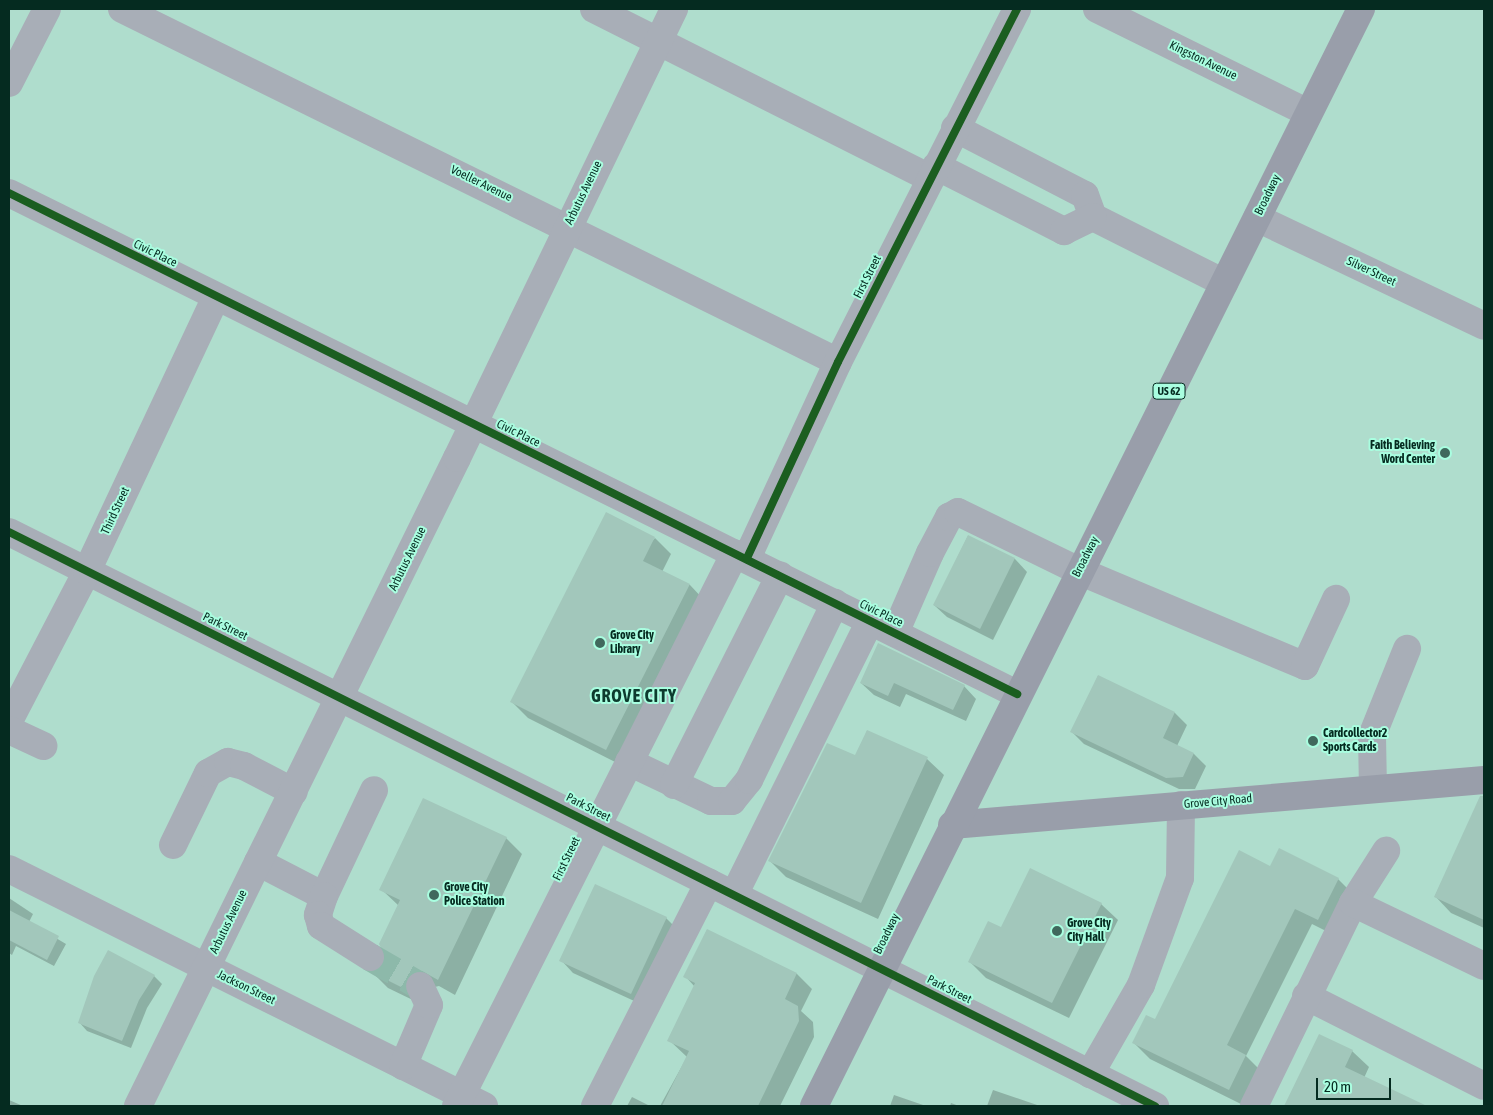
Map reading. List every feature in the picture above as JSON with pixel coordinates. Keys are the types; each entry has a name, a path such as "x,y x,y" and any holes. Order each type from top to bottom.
{"main road":[{"name":"Broadway","path":"814,1106 1078,571 1361,9"},
{"name":"Grove City Road","path":"952,825 1484,780"}],"street":[{"path":"9,83 47,9"},
{"name":"Voeller Avenue","path":"122,9 568,226 838,362"},
{"path":"594,9 933,172 1064,231 1093,217"},
{"name":"Arbutus Avenue","path":"138,1106 474,425 568,226 674,9"},
{"name":"First Street","path":"468,1103 597,825 629,762 741,556 955,128 1017,9"},
{"name":"Kingston Avenue","path":"1098,9 1308,113"},
{"path":"955,128 1085,195 1093,217 1224,283"},
{"name":"Civic Place","path":"9,193 1017,694"},
{"name":"Silver Street","path":"1257,218 1484,326"},
{"name":"Third Street","path":"9,721 87,571 216,297"},
{"path":"895,633 939,535 949,517 958,512 1078,571 1305,666 1336,599"},
{"name":"Park Street","path":"9,532 341,696 1154,1106"},
{"path":"674,785 780,575"},
{"path":"629,762 711,801 732,800 748,780 834,603"},
{"path":"734,895 870,621"},
{"path":"1373,789 1372,736 1407,649"},
{"path":"9,730 43,746"},
{"path":"172,845 208,773 228,762 244,766 294,792"},
{"path":"370,957 334,937 321,926 318,915 324,896 374,790"},
{"path":"1090,1074 1141,984 1180,878 1181,805"},
{"path":"1254,1106 1353,903 1386,851"},
{"path":"258,862 324,896"},
{"name":"Jackson Street","path":"9,869 402,1066 468,1103"},
{"path":"595,1106 709,882"},
{"path":"1353,903 1484,966"},
{"path":"402,1066 429,1004 420,986"},
{"path":"1306,996 1484,1086"}],"building":[{"name":"Grove City Library","path":"606,512 655,537 643,561 690,584 606,750 510,702"},
{"path":"968,535 1015,558 980,629 933,605"},
{"path":"878,643 965,685 953,710 894,683 888,696 860,683"},
{"path":"1098,675 1175,712 1163,738 1194,753 1183,777 1166,778 1070,732"},
{"path":"867,730 928,757 861,903 768,861 827,743 855,755"},
{"path":"1480,796 1484,796 1484,920 1434,897"},
{"name":"Grove City Police Station","path":"423,798 507,837 438,980 422,971 414,972 407,978 405,989 371,972 383,965 386,957 379,944 400,900 379,890"},
{"path":"1279,848 1339,878 1318,920 1295,909 1227,1045 1246,1055 1229,1090 1132,1043 1146,1015 1155,1019 1239,850 1270,866"},
{"name":"Grove City City Hall","path":"1030,868 1102,903 1052,1003 968,962 988,921 1001,927"},
{"path":"595,884 667,917 631,994 559,961"},
{"path":"9,910 59,936 47,960 9,940"},
{"path":"707,929 797,973 785,999 798,1006 799,1021 758,1106 662,1106 689,1051 667,1041 695,983 683,977"},
{"path":"108,950 155,975 139,1000 122,1041 78,1023 94,976"},
{"path":"1319,1034 1353,1050 1345,1067 1427,1106 1284,1106"}],"tunnel":[{"path":"370,957 420,986"}],"cycle path":[{"path":"747,558 838,362 1017,9"},
{"path":"9,193 1017,694"},
{"path":"9,532 1155,1106"}],"place":[{"name":"Faith Believing Word Center","path":"1445,453"},
{"name":"Grove City Library","path":"600,643"},
{"name":"Cardcollector2 Sports Cards","path":"1313,741"},
{"name":"Grove City Police Station","path":"434,895"},
{"name":"Grove City City Hall","path":"1057,931"}],"district":[{"name":"GROVE CITY","path":"634,696"}]}
